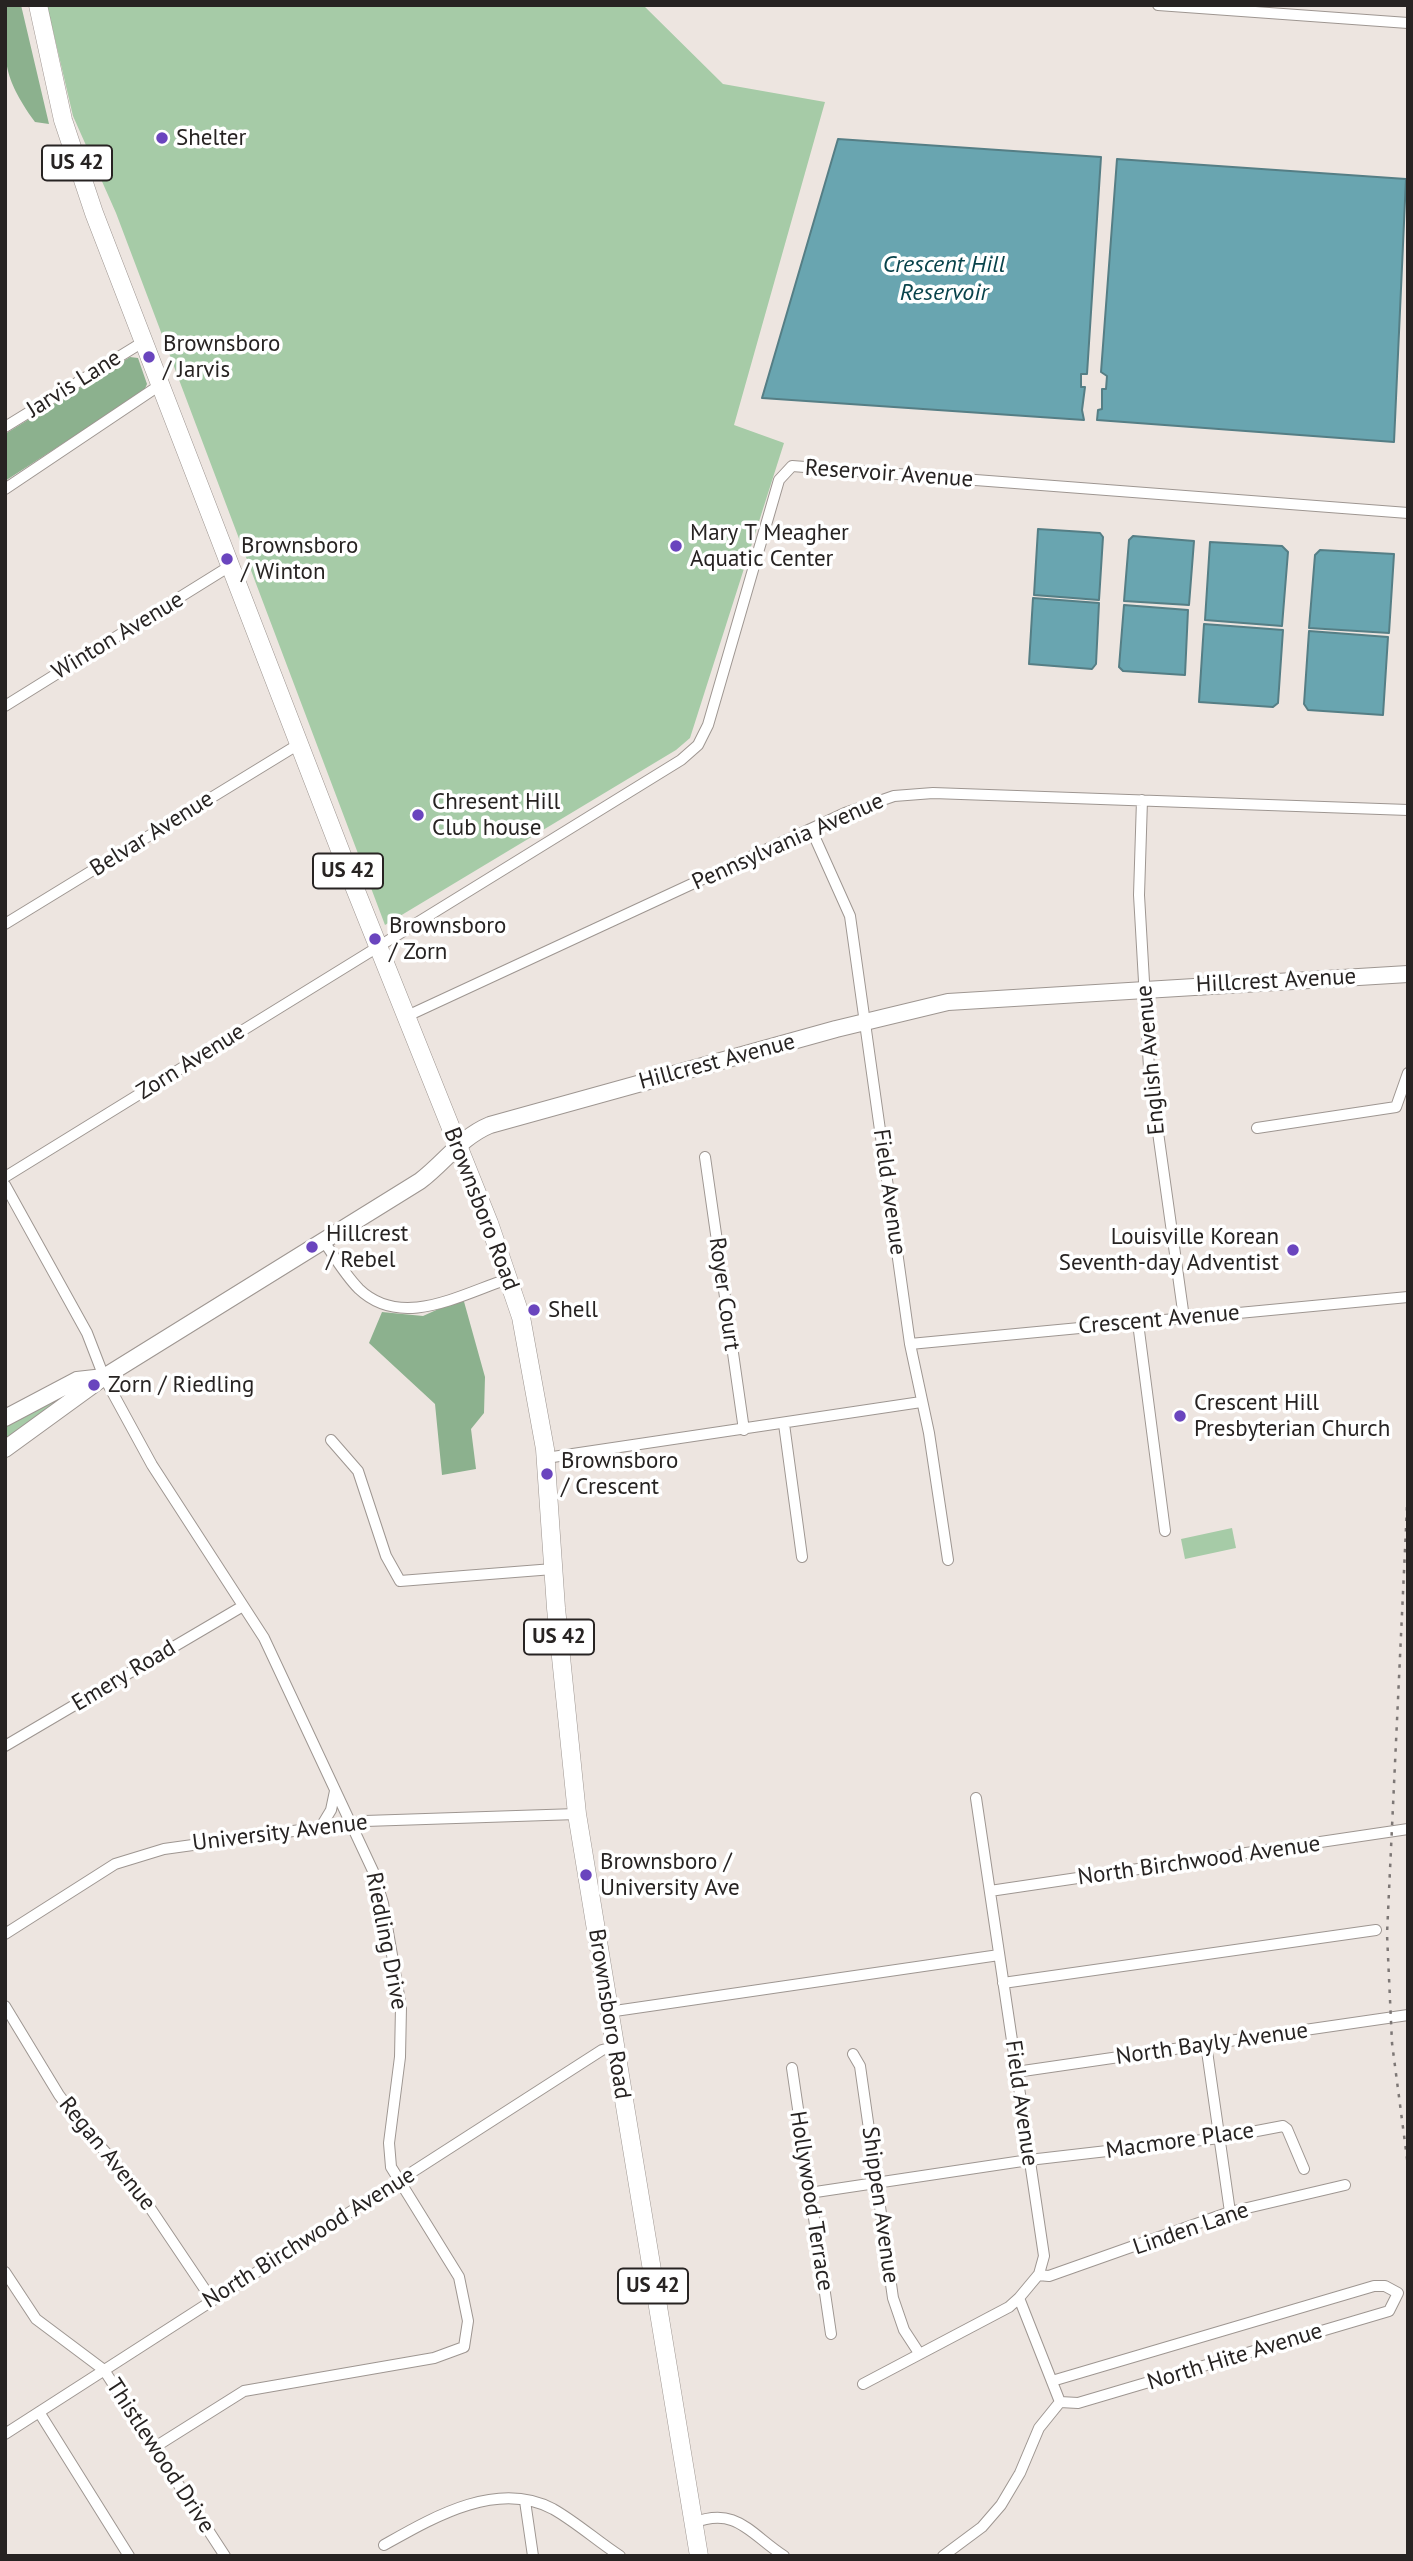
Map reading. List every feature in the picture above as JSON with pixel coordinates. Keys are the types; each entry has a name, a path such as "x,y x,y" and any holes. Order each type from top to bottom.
{"main road":[{"name":"Brownsboro Road","path":"38,5 63,120 159,385 405,1017 458,1146 508,1279 527,1342 546,1458 553,1569 577,1814 699,2556"},
{"name":"Hillcrest Avenue","path":"104,1377 420,1181 443,1164 474,1132 490,1125 864,1022 948,1002 1408,974"},
{"path":"5,1418 78,1380 104,1377"},
{"path":"5,1449 104,1377"}],"street":[{"path":"1158,5 1408,23"},
{"name":"Jarvis Lane","path":"5,427 144,342"},
{"path":"5,489 159,385"},
{"name":"Reservoir Avenue","path":"378,946 681,760 698,745 708,725 779,480 792,466 1408,513"},
{"name":"Winton Avenue","path":"5,706 230,566"},
{"name":"Belvar Avenue","path":"5,924 299,744"},
{"name":"Pennsylvania Avenue","path":"405,1017 872,802 916,793 1408,810"},
{"name":"English Avenue","path":"1142,800 1139,895 1152,1098 1184,1318"},
{"name":"Field Avenue","path":"811,829 850,916 910,1344 929,1433 948,1560"},
{"name":"Zorn Avenue","path":"5,1177 378,946"},
{"path":"1257,1128 1396,1107 1408,1073"},
{"name":"Royer Court","path":"705,1157 744,1430"},
{"path":"5,1185 87,1333 104,1377"},
{"path":"323,1240 360,1289 390,1307 407,1309 431,1306 508,1279"},
{"name":"Crescent Avenue","path":"910,1344 1408,1297"},
{"path":"1138,1322 1165,1531"},
{"name":"Riedling Drive","path":"104,1377 152,1465 264,1638 364,1847 378,1885 397,1975 402,2034 389,2151 392,2171 460,2280 468,2331 464,2347 434,2358 244,2392 155,2448"},
{"path":"546,1458 921,1402"},
{"path":"785,1424 802,1557"},
{"path":"331,1440 358,1471 386,1556 400,1581 553,1569"},
{"name":"Emery Road","path":"5,1746 243,1606"},
{"path":"322,1825 331,1810 335,1791"},
{"name":"Field Avenue","path":"976,1798 1044,2256 1038,2275"},
{"name":"University Avenue","path":"5,1934 97,1874 140,1854 350,1822 577,1814"},
{"name":"North Birchwood Avenue","path":"990,1891 1408,1829"},
{"path":"1003,1983 1376,1930"},
{"path":"608,2012 999,1955"},
{"name":"Regan Avenue","path":"5,2006 59,2095 83,2127 134,2184 212,2300"},
{"name":"North Bayly Avenue","path":"1017,2072 1408,2015"},
{"path":"1206,2045 1230,2212"},
{"name":"North Birchwood Avenue","path":"5,2434 602,2050 614,2047"},
{"name":"Shippen Avenue","path":"853,2054 860,2066 897,2314 919,2353"},
{"name":"Hollywood Terrace","path":"792,2068 831,2334"},
{"name":"Macmore Place","path":"1029,2160 1220,2138 1283,2126 1287,2129 1304,2169"},
{"path":"809,2193 1029,2160"},
{"name":"Linden Lane","path":"1038,2275 1045,2277 1100,2259 1230,2212 1345,2185"},
{"name":"Thistlewood Drive","path":"5,2272 36,2319 104,2370 225,2556"},
{"path":"863,2384 1009,2307 1038,2275"},
{"name":"North Hite Avenue","path":"1052,2381 1374,2286 1403,2291 1390,2311 1078,2403 1059,2397"},
{"path":"943,2556 982,2527 1001,2505 1020,2473 1039,2428 1059,2397 1019,2298"},
{"path":"38,2412 129,2556"},
{"path":"384,2545 446,2511 500,2500 525,2501 550,2508 620,2556"},
{"path":"525,2501 533,2556"},
{"path":"693,2523 717,2515 731,2518 784,2556"}],"green space":[{"path":"5,5 21,5 49,124 35,122 11,79 7,67"},
{"path":"47,5 643,5 723,84 825,102 734,425 784,443 690,738 676,750 385,925 116,213 73,116"},
{"path":"130,357 138,358 147,384 144,391 5,481 5,434"},
{"path":"463,1298 485,1377 484,1413 471,1429 476,1469 442,1475 435,1404 369,1343 382,1312 423,1316"},
{"path":"82,1383 5,1443 5,1425"},
{"path":"1232,1528 1236,1548 1185,1559 1181,1539"}],"water":[{"name":"Crescent Hill Reservoir","path":"838,139 1101,157 1087,374 1081,374 1081,387 1085,387 1082,410 1084,420 762,398"},
{"path":"1117,159 1406,179 1394,442 1097,420 1098,410 1102,409 1102,389 1106,389 1107,376 1101,372"},
{"path":"1038,529 1100,533 1103,537 1099,600 1034,595"},
{"path":"1133,536 1194,541 1189,605 1124,601 1129,540"},
{"path":"1210,542 1282,546 1288,552 1282,626 1205,620"},
{"path":"1320,550 1394,554 1389,633 1309,628 1315,555"},
{"path":"1033,598 1099,603 1096,664 1092,669 1029,664"},
{"path":"1124,605 1188,610 1185,675 1123,671 1119,667"},
{"path":"1204,624 1283,630 1278,703 1273,707 1199,702"},
{"path":"1309,631 1388,637 1383,715 1308,710 1304,704"}],"railway":[{"path":"1408,1486 1387,1934 1392,2043 1408,2166"}],"place":[{"name":"Shelter","path":"162,138"},
{"name":"Brownsboro / Jarvis","path":"149,357"},
{"name":"Mary T Meagher Aquatic Center","path":"676,546"},
{"name":"Brownsboro / Winton","path":"227,559"},
{"name":"Chresent Hill Club house","path":"418,815"},
{"name":"Brownsboro / Zorn","path":"375,939"},
{"name":"Hillcrest / Rebel","path":"312,1247"},
{"name":"Louisville Korean Seventh-day Adventist","path":"1293,1250"},
{"name":"Shell","path":"534,1310"},
{"name":"Zorn / Riedling","path":"94,1385"},
{"name":"Crescent Hill Presbyterian Church","path":"1180,1416"},
{"name":"Brownsboro / Crescent","path":"547,1474"},
{"name":"Brownsboro / University Ave","path":"586,1875"}]}
